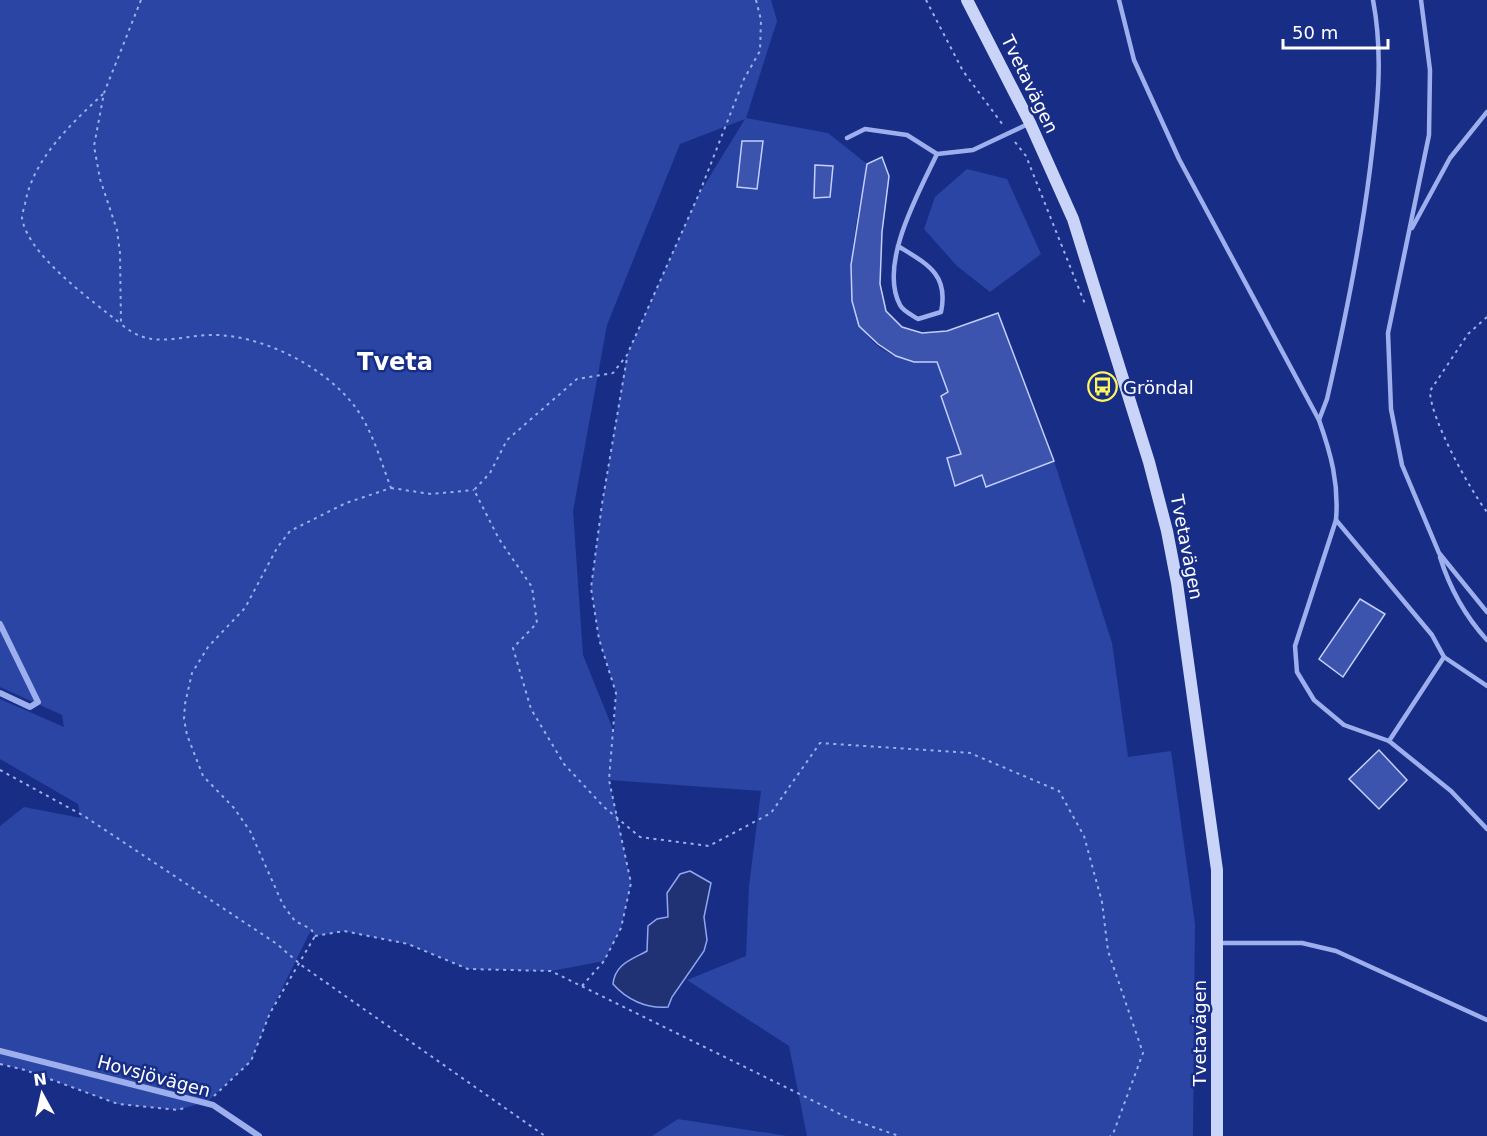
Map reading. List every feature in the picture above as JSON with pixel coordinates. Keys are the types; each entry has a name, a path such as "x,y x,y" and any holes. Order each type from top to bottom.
{"main road":[{"name":"Tvetavägen","path":"967,0 1030,123 1073,219 1149,462 1177,583 1216,870 1217,1136"}],"street":[{"path":"0,624 38,702 30,707 0,693"},
{"name":"Hovsjövägen","path":"0,1052 204,1102 259,1136"}],"lane":[{"path":"1119,0 1134,60 1179,159 1318,420 1337,481 1336,520 1295,646 1297,672 1314,700 1344,725 1389,741 1450,791 1487,829"},
{"path":"1318,420 1327,399 1357,266 1375,134 1379,41 1373,0"},
{"path":"1420,0 1427,35 1431,103 1429,135 1409,234 1397,279 1388,333 1390,409 1402,465 1454,594 1469,620 1487,639"},
{"path":"1409,234 1450,158 1487,112"},
{"path":"846,138 865,129 907,135 937,154 973,150 1030,123"},
{"path":"898,246 931,267 944,296 942,312 918,319 900,307 892,285 898,246 915,200 937,154"},
{"path":"1336,520 1424,626 1444,657 1487,686"},
{"path":"1439,553 1487,612"},
{"path":"1389,741 1444,657"},
{"path":"1217,943 1302,943 1336,951 1487,1020"}],"path":[{"path":"121,324 120,253 117,230 95,156 95,135 104,93 141,0"},
{"path":"315,936 311,929 295,921 283,905 250,831 234,808 203,776 187,735 184,719 192,673 208,647 245,608 277,548 290,531 345,503 391,488 431,494 474,490 490,473 507,440 578,379 614,373 627,355 699,194 744,79 760,51 761,20 756,0"},
{"path":"926,0 963,72 1026,156 1085,304 1099,303"},
{"path":"104,93 49,150 28,184 22,218 36,248 72,285 135,336 154,341 218,335 269,344 290,355 323,378 355,407 368,427 391,488"},
{"path":"1487,316 1468,333 1430,391 1433,409 1447,439 1487,512"},
{"path":"582,986 604,961 621,928 632,883 609,780 616,693 599,639 591,588 602,504 627,355"},
{"path":"474,490 499,539 532,587 537,623 513,648 531,709 564,764 619,820 640,837 709,846 771,813 820,743 970,753 1059,791 1084,836 1102,902 1108,951 1143,1053 1113,1134 1110,1136"},
{"path":"0,770 84,816 258,931 302,965 545,1136"},
{"path":"0,1064 25,1070 118,1104 178,1110 204,1102 251,1061 270,1013 315,936 344,931 408,944 468,969 551,971 849,1119 899,1136"}],"shaded area":[{"path":"0,0 771,0 777,21 746,118 828,133 867,164 852,260 852,292 859,320 874,342 899,357 937,362 948,392 941,396 961,454 947,458 955,486 982,475 986,487 1054,461 1112,643 1128,757 1171,751 1195,924 1193,1136 807,1136 789,1046 687,980 746,956 749,886 761,791 609,780 631,883 621,928 604,961 551,971 468,969 408,944 344,931 315,936 311,930 270,1013 251,1061 208,1101 178,1110 118,1104 25,1070 0,1064 0,826 24,807 81,818 78,804 0,759 0,699 64,727 62,715 0,687","holes":["745,119 699,194 627,355 602,504 591,588 599,639 616,693 614,732 583,655 573,511 607,325 680,144","763,141 757,189 737,187"]},
{"path":"967,169 1007,179 1041,254 990,292 957,266 924,229 935,197"},
{"path":"690,871 711,883 704,917 707,940 704,951 672,997 668,1007 645,1005 625,995 613,984 614,977 625,963 647,951 648,926 657,919 668,917 667,893 680,874"},
{"path":"678,1119 787,1136 652,1136"}],"building":[{"path":"742,141 763,141 757,189 737,187"},
{"path":"882,157 889,176 882,232 880,284 886,311 902,327 922,333 947,331 998,313 1054,461 986,487 982,475 955,486 947,458 961,454 941,396 948,392 937,362 914,362 896,356 878,344 859,326 852,301 851,265 867,164"},
{"path":"815,165 833,166 830,197 814,198"},
{"path":"1360,599 1385,614 1343,677 1319,659"},
{"path":"1379,750 1407,780 1379,809 1349,779"}],"place":[{"name":"Gröndal","path":"1102,387"}],"district":[{"name":"Tveta","path":"395,362"}]}
